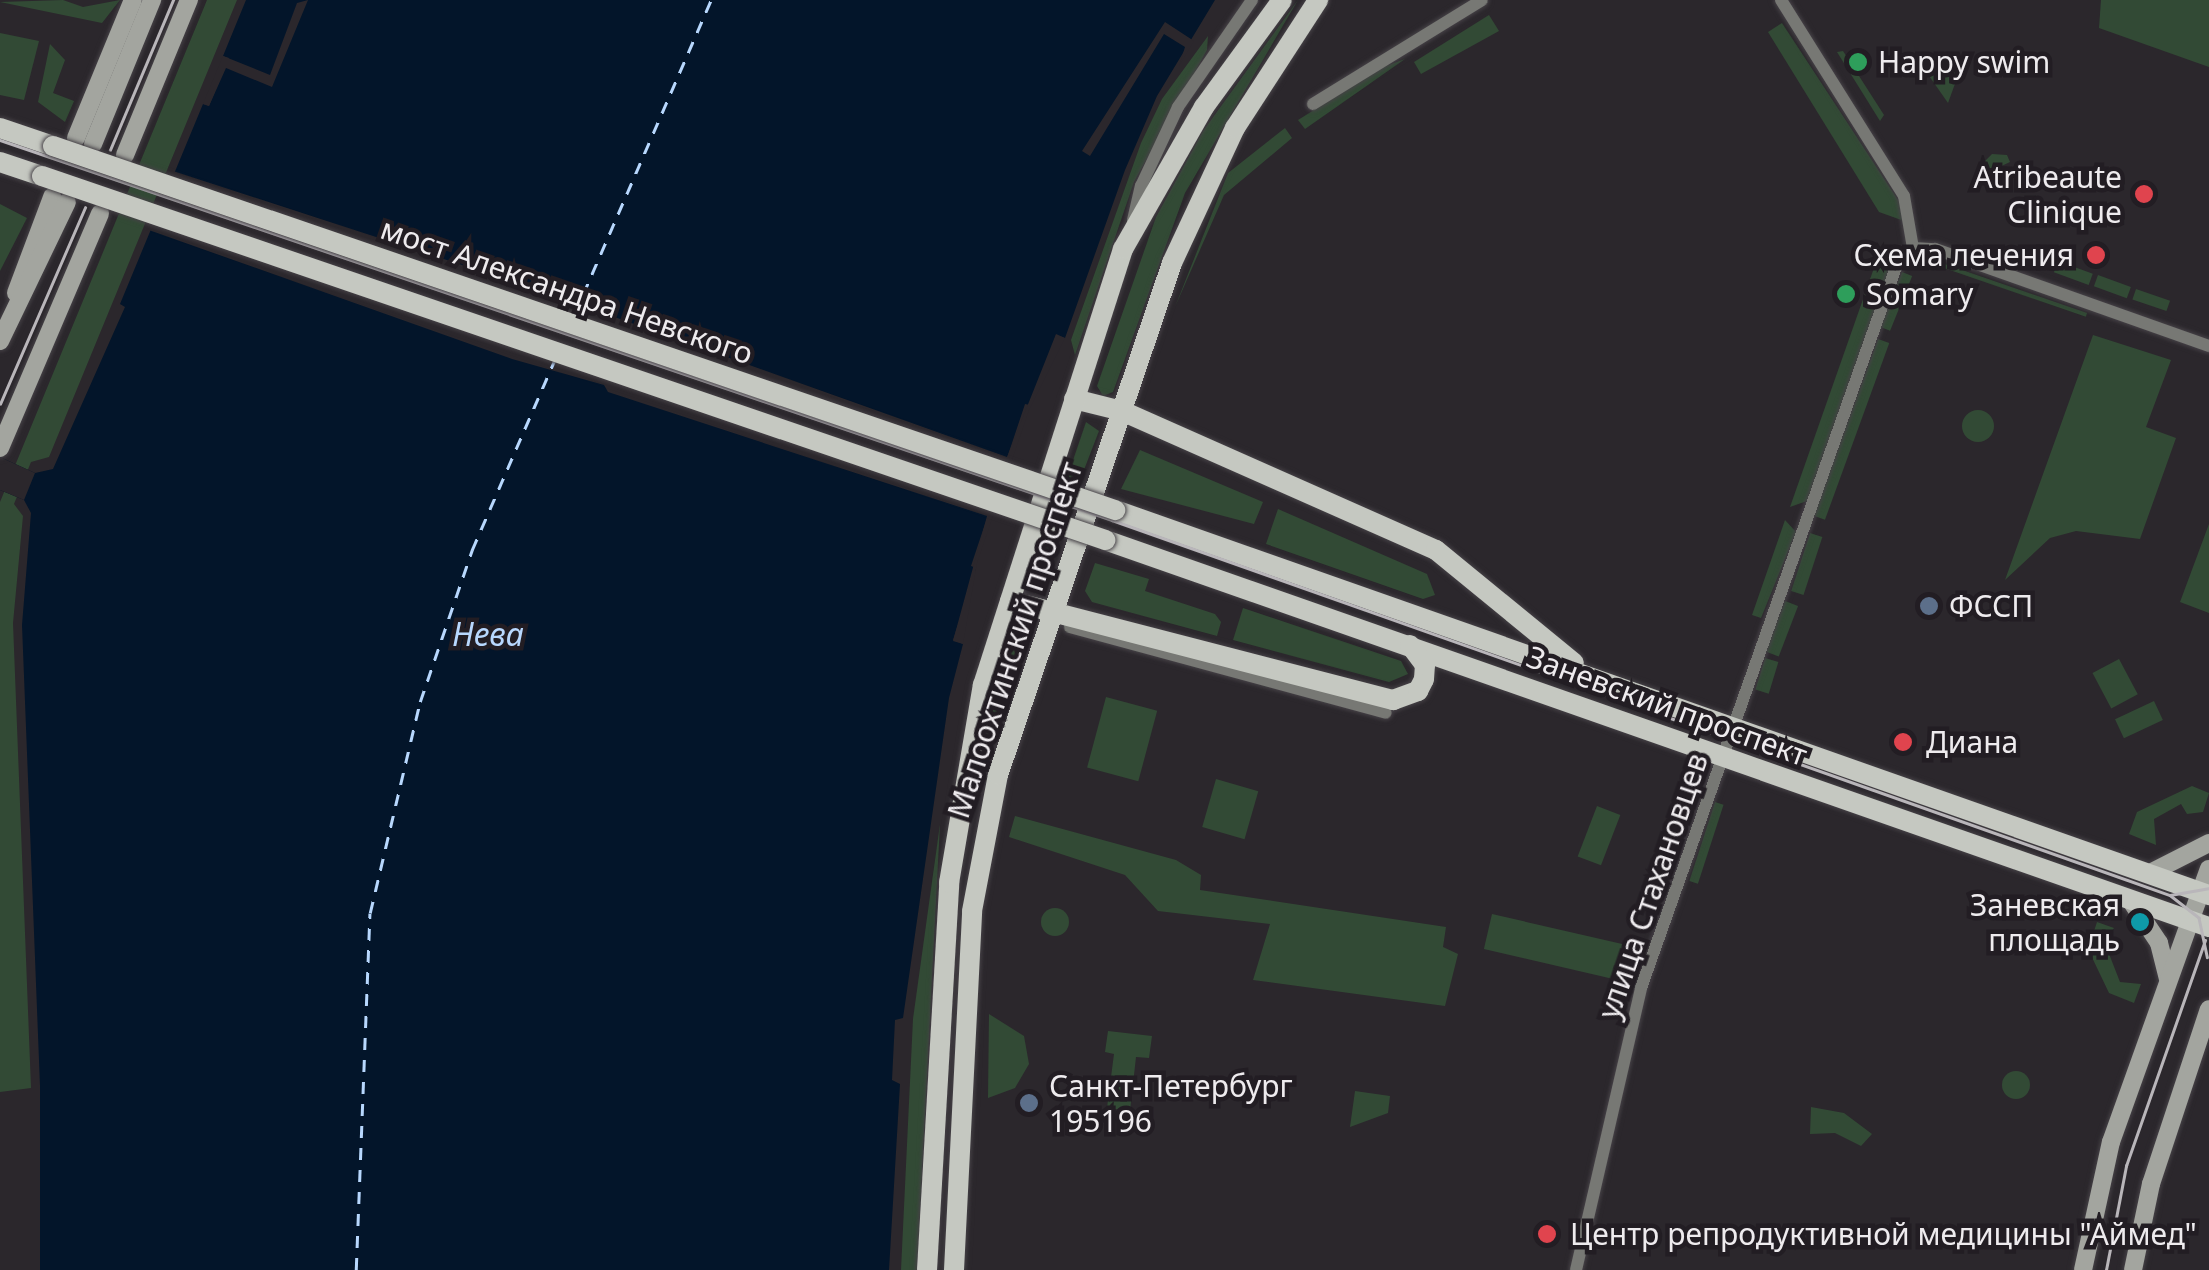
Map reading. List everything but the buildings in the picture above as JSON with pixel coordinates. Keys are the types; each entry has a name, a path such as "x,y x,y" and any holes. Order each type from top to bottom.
{"main road":[{"path":"133,0 85,141 152,0"},
{"path":"125,154 189,0"},
{"name":"Малоохтинский проспект","path":"928,1270 951,863 976,716 1127,241 1204,107 1282,0"},
{"name":"Малоохтинский проспект","path":"954,1270 976,881 998,775 1172,263 1215,167 1318,0"},
{"name":"мост Александра Невского","path":"0,128 1115,510"},
{"name":"мост Александра Невского","path":"0,162 1105,540"},
{"path":"60,199 2,326 21,276 60,199"},
{"path":"0,448 100,213"},
{"path":"0,285 21,276"},
{"path":"1074,399 1460,563 1583,671"},
{"name":"Заневский проспект","path":"1115,510 1734,724 2205,893"},
{"name":"Заневский проспект","path":"1105,540 1408,644 2133,904 2200,924"},
{"path":"1010,600 1050,614 1392,700 1406,698 1424,679 1419,652 1408,644"},
{"path":"2152,872 2209,842"},
{"path":"2082,1270 2111,1142 2168,984 2200,924 2209,869"},
{"path":"2133,904 2158,943 2168,984"},
{"path":"2133,1270 2151,1184 2209,1009"}],"street":[{"path":"1127,241 1141,186 1178,107 1252,0"},
{"path":"1313,104 1482,0"},
{"path":"1782,0 1904,196 1913,248 1936,249 2209,346"},
{"name":"улица Стахановцев","path":"1576,1270 1631,1022 1896,267 1913,248"},
{"path":"1050,614 1386,713"}],"green space":[{"path":"63,0 83,7 120,0 102,23 0,2"},
{"path":"207,0 237,0 49,457 31,462 14,504 23,516 13,623 31,1088 0,1092 0,502"},
{"path":"1298,0 1185,193 1113,392 1103,396 1097,386 1156,217 1203,131"},
{"path":"2101,0 2209,0 2209,67 2099,28"},
{"path":"1489,15 1499,31 1421,74 1414,62"},
{"path":"1782,23 1902,206 1904,221 1879,212 1768,32"},
{"path":"0,33 39,41 24,100 0,95"},
{"path":"1208,36 1207,50 1134,182 1075,355 1071,340 1141,143 1162,99"},
{"path":"50,44 65,60 53,93 74,101 65,122 38,102"},
{"path":"1843,51 1884,115 1880,121 1837,52"},
{"path":"1922,55 1960,70 1948,103 1918,60"},
{"path":"1405,59 1305,129 1298,120 1383,67"},
{"path":"1285,128 1292,138 1224,195 1175,307 1228,173"},
{"path":"1992,154 2007,155 2010,162 1993,170 1998,181 1989,190 1977,169"},
{"path":"0,204 27,218 0,271"},
{"path":"2016,247 2052,259 2049,269 2013,257"},
{"path":"1881,248 1890,251 1890,267 1807,501 1790,507"},
{"path":"1933,260 2087,313 2086,317 1932,264"},
{"path":"2058,261 2093,274 2089,285 2054,272"},
{"path":"1902,272 1912,276 1890,331 1880,327"},
{"path":"2098,275 2131,287 2127,298 2094,286"},
{"path":"2136,289 2170,301 2166,311 2132,299"},
{"path":"2093,335 2171,360 2146,427 2176,438 2140,539 2076,531 2050,538 2005,580"},
{"path":"1878,339 1889,343 1825,520 1814,516"},
{"path":"1978,410 1989,415 1994,426 1989,437 1978,442 1967,437 1962,426 1967,415"},
{"path":"1086,422 1099,431 1036,594 1030,587"},
{"path":"1140,450 1263,502 1254,524 1121,489"},
{"path":"1278,509 1427,574 1435,595 1423,599 1266,544"},
{"path":"1785,520 1796,532 1761,618 1752,615"},
{"path":"2209,524 2209,613 2180,602"},
{"path":"1810,533 1822,537 1804,595 1791,591"},
{"path":"1095,563 1149,579 1145,591 1215,614 1221,622 1217,636 1092,602 1085,591"},
{"path":"1785,601 1798,606 1779,656 1766,651"},
{"path":"1243,608 1401,661 1408,674 1389,682 1233,640"},
{"path":"1027,620 989,747 983,746 1018,623"},
{"path":"1765,658 1778,662 1769,694 1755,690"},
{"path":"2119,659 2138,694 2111,708 2093,673"},
{"path":"1106,697 1157,711 1138,781 1087,768"},
{"path":"2154,701 2163,720 2124,738 2115,719"},
{"path":"1216,779 1258,791 1245,839 1202,827"},
{"path":"2192,786 2209,793 2203,812 2187,814 2181,804 2154,819 2156,845 2129,834 2137,812"},
{"path":"1715,802 1724,805 1698,884 1689,881"},
{"path":"1597,806 1620,815 1601,865 1578,856"},
{"path":"1015,816 1176,860 1201,875 1200,890 1446,927 1443,947 1458,954 1445,1006 1253,980 1270,924 1158,911 1125,875 1009,837"},
{"path":"940,824 917,1270 901,1270 913,1019"},
{"path":"1055,908 1065,912 1069,922 1065,932 1055,936 1045,932 1041,922 1045,912"},
{"path":"1492,914 1634,947 1626,982 1484,949"},
{"path":"2097,922 2114,928 2104,941 2120,982 2141,984 2134,1003 2109,993 2088,949"},
{"path":"989,1014 1024,1036 1029,1064 1015,1088 988,1098"},
{"path":"1108,1031 1152,1036 1149,1058 1136,1057 1130,1111 1107,1108 1114,1054 1105,1052"},
{"path":"2016,1071 2026,1075 2030,1085 2026,1095 2016,1099 2006,1095 2002,1085 2006,1075"},
{"path":"1355,1091 1390,1096 1388,1113 1350,1127"},
{"path":"1811,1107 1844,1113 1872,1134 1861,1146 1835,1133 1810,1134"}],"water":[{"name":"Нева","path":"246,0 1215,0 1157,96 1125,170 1065,338 1056,335 1030,405 1025,404 971,566 976,568 953,640 963,644 949,698 903,1018 895,1020 892,1080 900,1084 889,1270 40,1270 40,1086 22,625 31,513 24,500 0,490 0,457 35,473 53,469 125,307 120,304 203,104 209,106 229,58 223,56"}],"pier":[{"path":"308,0 272,87 226,68 209,106 203,104 223,56 270,75 297,3"},
{"path":"1165,22 1194,41 1179,66 1185,47 1164,34 1090,156 1082,151"},
{"path":"170,170 536,289 1007,457 1056,334 1065,338 1029,410 977,563 963,644 953,641 987,516 608,392 604,385 512,359 146,229"},
{"path":"0,457 35,473 24,500 0,490"}],"ferry route":[{"path":"574,315 711,0"},
{"path":"356,1270 370,913 420,702 472,550 555,359"}],"tram line":[{"path":"110,150 173,0"},
{"path":"0,140 1112,520 2170,895 2199,918 2207,957"},
{"path":"0,404 85,208"},
{"path":"2170,895 2209,888"},
{"path":"2106,1270 2126,1166 2205,940"}],"place":[{"name":"Happy swim","path":"1858,62"},
{"name":"Atribeaute Clinique","path":"2144,194"},
{"name":"Схема лечения","path":"2096,255"},
{"name":"Somary","path":"1846,294"},
{"name":"ФССП","path":"1929,606"},
{"name":"Диана","path":"1903,742"},
{"name":"Заневская площадь","path":"2140,922"},
{"name":"Санкт-Петербург 195196","path":"1029,1103"},
{"name":"Центр репродуктивной медицины \"Аймед\"","path":"1547,1234"}]}
